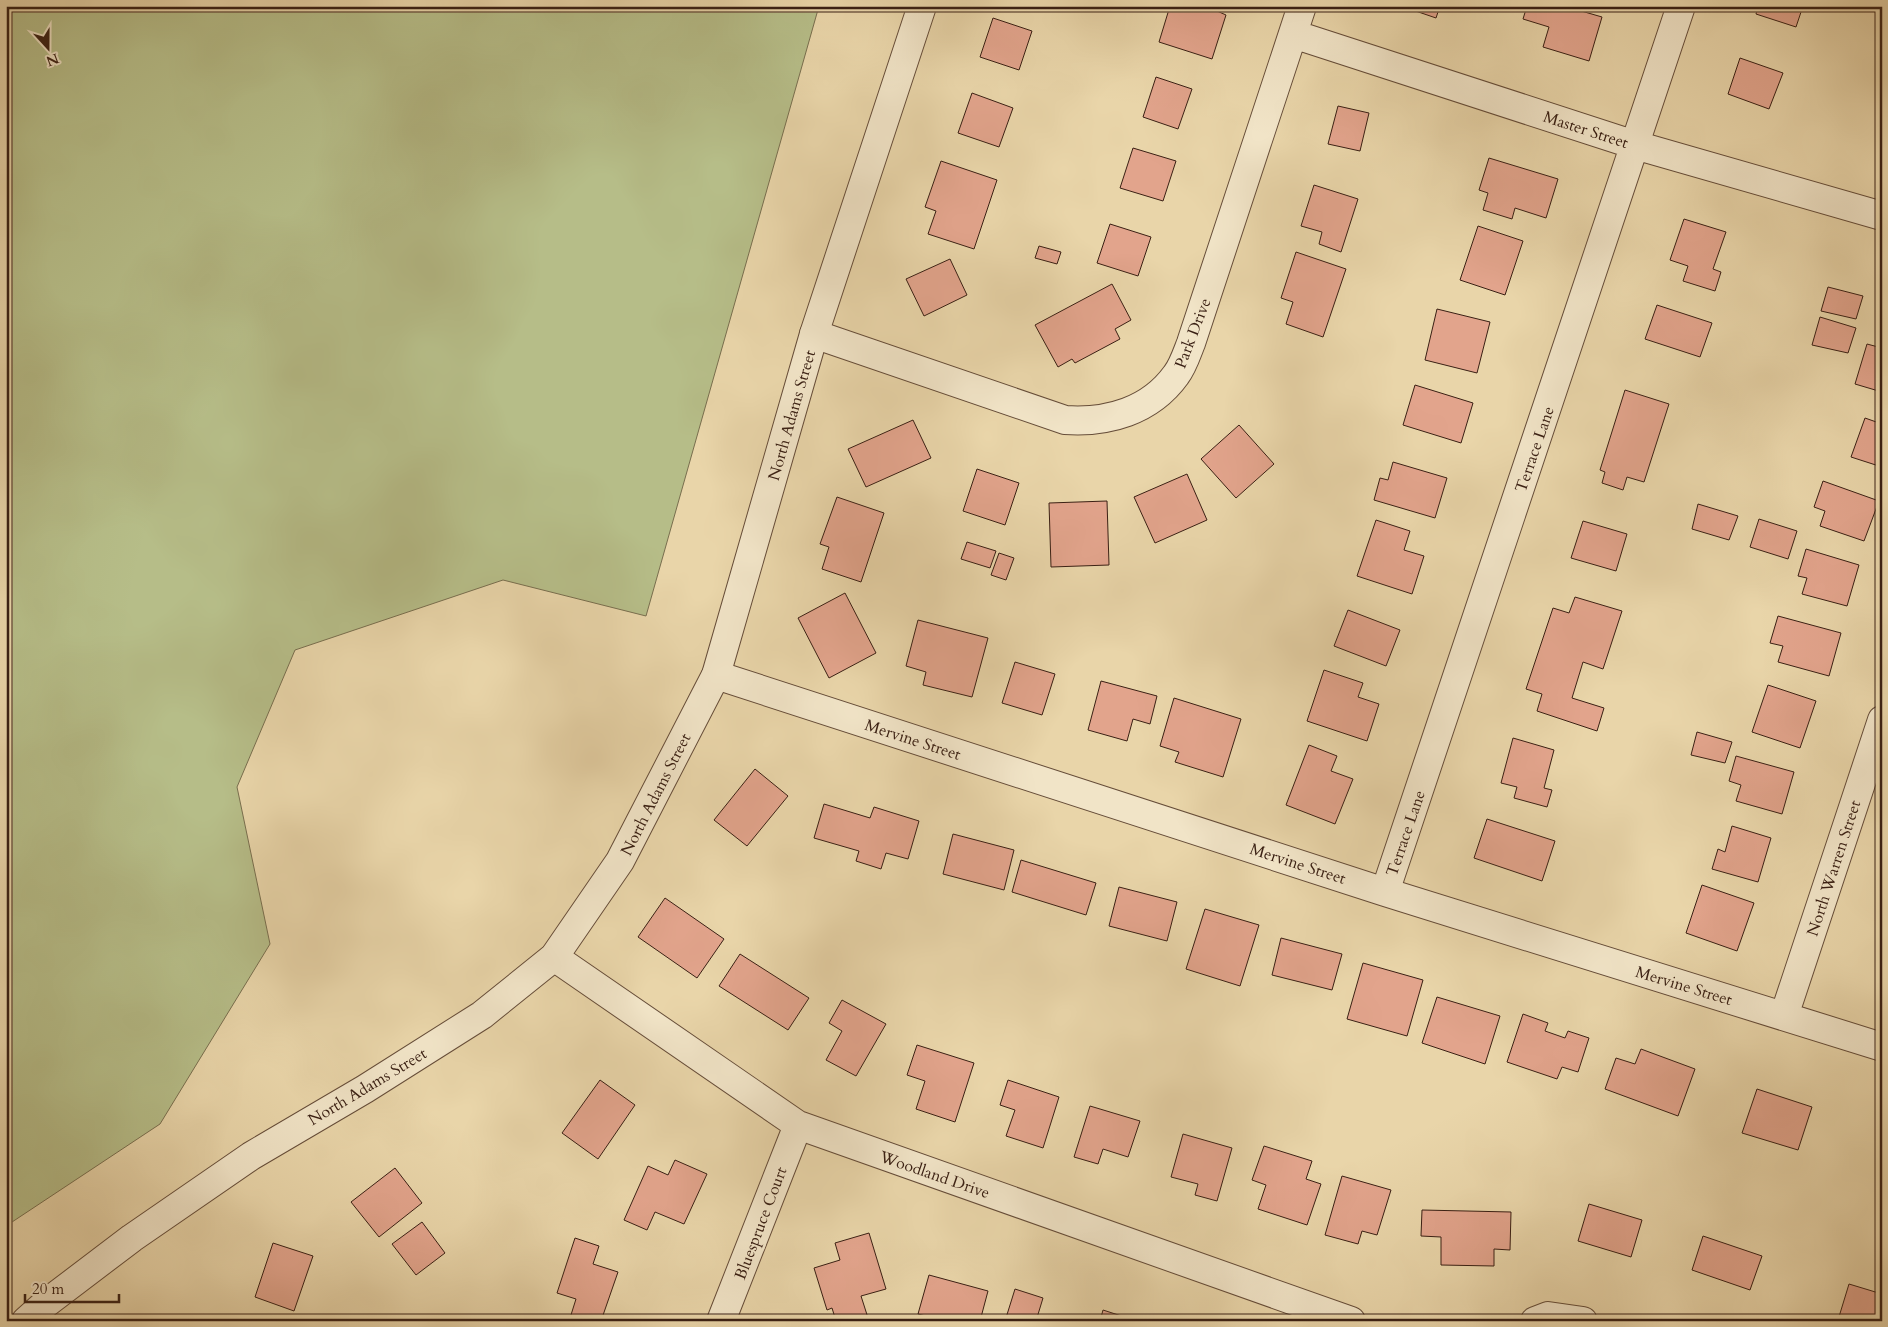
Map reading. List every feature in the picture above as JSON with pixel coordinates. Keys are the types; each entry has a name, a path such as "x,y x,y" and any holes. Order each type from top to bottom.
{"street":[{"name":"North Adams Street","path":"36,1312 132,1238 250,1156 365,1089 482,1015 554,957 620,860 716,676 814,334 922,6"},
{"name":"Park Drive","path":"814,334 1065,420 1085,422 1104,420 1123,414 1159,393 1177,374 1191,343 1302,6"},
{"name":"Terrace Lane","path":"1385,892 1681,6"},
{"name":"Master Street","path":"1293,34 1635,145 1882,216"},
{"name":"Mervine Street","path":"716,676 1385,892 1882,1047"},
{"name":"North Warren Street","path":"1784,1016 1882,720"},
{"name":"Woodland Drive","path":"554,957 798,1125 1351,1321"},
{"name":"Bluespruce Court","path":"721,1321 798,1125"},
{"path":"1535,1321 1548,1316 1583,1321"}],"green space":[{"path":"6,6 819,6 646,616 503,580 295,650 237,787 270,944 160,1124 6,1226"}],"building":[{"path":"1170,6 1219,6 1217,11 1226,15 1212,59 1159,42"},
{"path":"1401,6 1440,6 1436,18"},
{"path":"1527,6 1564,6 1602,17 1589,61 1543,47 1549,27 1523,19"},
{"path":"1758,6 1803,6 1796,27 1756,14"},
{"path":"993,18 1032,31 1019,70 980,57"},
{"path":"1740,58 1783,73 1769,109 1728,94"},
{"path":"1156,77 1192,89 1178,129 1143,117"},
{"path":"972,93 1013,108 999,147 958,133"},
{"path":"1338,106 1369,113 1360,151 1328,144"},
{"path":"1133,148 1176,161 1163,201 1120,188"},
{"path":"1489,158 1558,179 1546,218 1515,208 1512,219 1483,210 1488,193 1479,190"},
{"path":"941,161 997,180 974,249 928,234 936,211 925,207"},
{"path":"1314,185 1358,199 1341,252 1319,244 1322,232 1301,226"},
{"path":"1684,219 1726,232 1713,269 1721,272 1715,291 1683,281 1688,266 1670,260"},
{"path":"1110,224 1151,237 1138,276 1097,263"},
{"path":"1478,226 1523,241 1505,295 1460,280"},
{"path":"1039,246 1061,252 1057,264 1035,258"},
{"path":"1296,252 1346,269 1323,337 1286,324 1293,302 1281,298"},
{"path":"950,259 967,295 924,316 906,279"},
{"path":"1112,284 1131,320 1115,329 1120,339 1075,363 1072,359 1058,367 1035,325"},
{"path":"1828,287 1863,296 1856,319 1821,311"},
{"path":"1657,305 1712,323 1700,357 1645,339"},
{"path":"1437,309 1490,322 1477,373 1425,360"},
{"path":"1820,317 1856,328 1848,353 1812,345"},
{"path":"1867,344 1882,348 1882,392 1855,384"},
{"path":"1415,385 1473,403 1461,443 1403,425"},
{"path":"1625,390 1669,404 1644,482 1627,477 1623,490 1602,483 1605,472 1600,470"},
{"path":"1865,418 1882,424 1882,467 1851,457"},
{"path":"913,420 931,458 866,487 848,449"},
{"path":"1239,425 1274,464 1236,498 1201,459"},
{"path":"1393,462 1447,478 1435,518 1374,500 1380,478 1388,480"},
{"path":"977,469 1019,483 1005,525 963,511"},
{"path":"1187,474 1207,520 1155,543 1134,497"},
{"path":"1823,481 1879,501 1864,541 1820,526 1825,511 1814,507"},
{"path":"837,497 884,513 861,582 822,569 829,547 820,544"},
{"path":"1107,501 1109,565 1051,567 1049,503"},
{"path":"1698,504 1738,516 1729,540 1692,529"},
{"path":"1759,519 1797,531 1788,559 1750,547"},
{"path":"1376,520 1410,531 1404,550 1424,556 1412,594 1357,576"},
{"path":"1583,521 1627,534 1616,571 1571,558"},
{"path":"967,542 996,551 990,568 961,559"},
{"path":"1806,549 1859,565 1847,606 1802,594 1807,578 1798,576"},
{"path":"999,553 1014,558 1006,580 991,575"},
{"path":"845,593 876,653 829,678 798,618"},
{"path":"1575,597 1622,611 1603,669 1583,662 1572,698 1604,708 1597,731 1537,711 1542,694 1526,689 1553,608 1569,613"},
{"path":"1348,610 1400,630 1386,666 1334,646"},
{"path":"1778,616 1841,633 1829,676 1778,662 1783,646 1770,643"},
{"path":"918,620 988,638 972,697 923,685 926,672 906,666"},
{"path":"1015,662 1055,674 1042,715 1002,703"},
{"path":"1324,670 1363,683 1358,697 1379,704 1367,741 1307,721"},
{"path":"1101,681 1157,696 1150,724 1133,719 1127,741 1088,730"},
{"path":"1768,685 1816,701 1800,748 1752,732"},
{"path":"1174,698 1241,719 1223,777 1175,762 1179,752 1160,746"},
{"path":"1697,732 1732,742 1725,763 1691,755"},
{"path":"1513,738 1554,750 1544,788 1552,790 1547,807 1514,798 1517,787 1501,783"},
{"path":"1309,745 1337,756 1331,771 1353,779 1335,824 1286,805"},
{"path":"1736,756 1794,772 1782,814 1736,801 1741,785 1729,781"},
{"path":"755,769 788,796 747,846 714,820"},
{"path":"824,804 870,818 874,807 919,821 908,859 886,853 881,869 856,861 859,851 814,838"},
{"path":"1487,819 1555,841 1542,881 1474,858"},
{"path":"1732,826 1771,838 1758,882 1712,869 1718,849 1725,852"},
{"path":"953,834 1014,850 1004,890 943,874"},
{"path":"1021,860 1096,883 1086,915 1012,892"},
{"path":"1702,885 1754,903 1737,951 1686,933"},
{"path":"1119,887 1177,902 1167,941 1109,926"},
{"path":"665,898 724,939 697,978 638,937"},
{"path":"1205,909 1259,925 1240,986 1186,969"},
{"path":"1281,938 1342,954 1332,990 1272,975"},
{"path":"740,954 809,998 788,1030 719,986"},
{"path":"1363,963 1423,980 1407,1036 1347,1019"},
{"path":"1437,997 1500,1016 1485,1064 1422,1043"},
{"path":"842,1000 886,1024 856,1076 826,1060 842,1031 829,1023"},
{"path":"1523,1014 1548,1023 1545,1031 1565,1038 1568,1031 1589,1038 1578,1072 1562,1067 1557,1079 1507,1062"},
{"path":"917,1045 974,1063 955,1122 916,1109 925,1081 907,1075"},
{"path":"1641,1049 1695,1069 1678,1116 1605,1089 1616,1058 1635,1064"},
{"path":"600,1080 635,1105 598,1159 562,1133"},
{"path":"1008,1080 1059,1097 1043,1148 1006,1136 1015,1110 1000,1105"},
{"path":"1757,1089 1812,1107 1798,1150 1742,1133"},
{"path":"1090,1106 1140,1121 1128,1157 1103,1149 1098,1164 1074,1157"},
{"path":"1183,1134 1232,1148 1217,1201 1195,1195 1198,1184 1171,1177"},
{"path":"1264,1146 1312,1161 1306,1179 1321,1184 1307,1225 1258,1209 1266,1185 1252,1180"},
{"path":"675,1160 707,1174 684,1224 655,1212 647,1230 624,1220 648,1166 668,1175"},
{"path":"395,1168 422,1203 379,1237 351,1202"},
{"path":"1342,1176 1391,1190 1377,1235 1362,1231 1358,1244 1325,1235"},
{"path":"1589,1204 1642,1220 1631,1257 1578,1241"},
{"path":"1422,1210 1511,1212 1510,1250 1494,1249 1494,1266 1441,1265 1441,1237 1421,1236"},
{"path":"422,1222 445,1253 416,1275 392,1244"},
{"path":"869,1233 886,1289 861,1296 869,1321 836,1321 832,1308 827,1310 814,1268 840,1260 835,1243"},
{"path":"1703,1236 1762,1256 1750,1290 1692,1270"},
{"path":"575,1238 599,1246 593,1264 618,1272 601,1321 578,1321 570,1318 576,1299 557,1293"},
{"path":"273,1243 313,1256 294,1311 255,1297"},
{"path":"929,1275 988,1291 980,1321 945,1321 918,1314"},
{"path":"1849,1284 1882,1294 1882,1321 1838,1320"},
{"path":"1015,1289 1043,1298 1036,1321 1005,1321"},
{"path":"1103,1310 1137,1321 1100,1321"}]}
